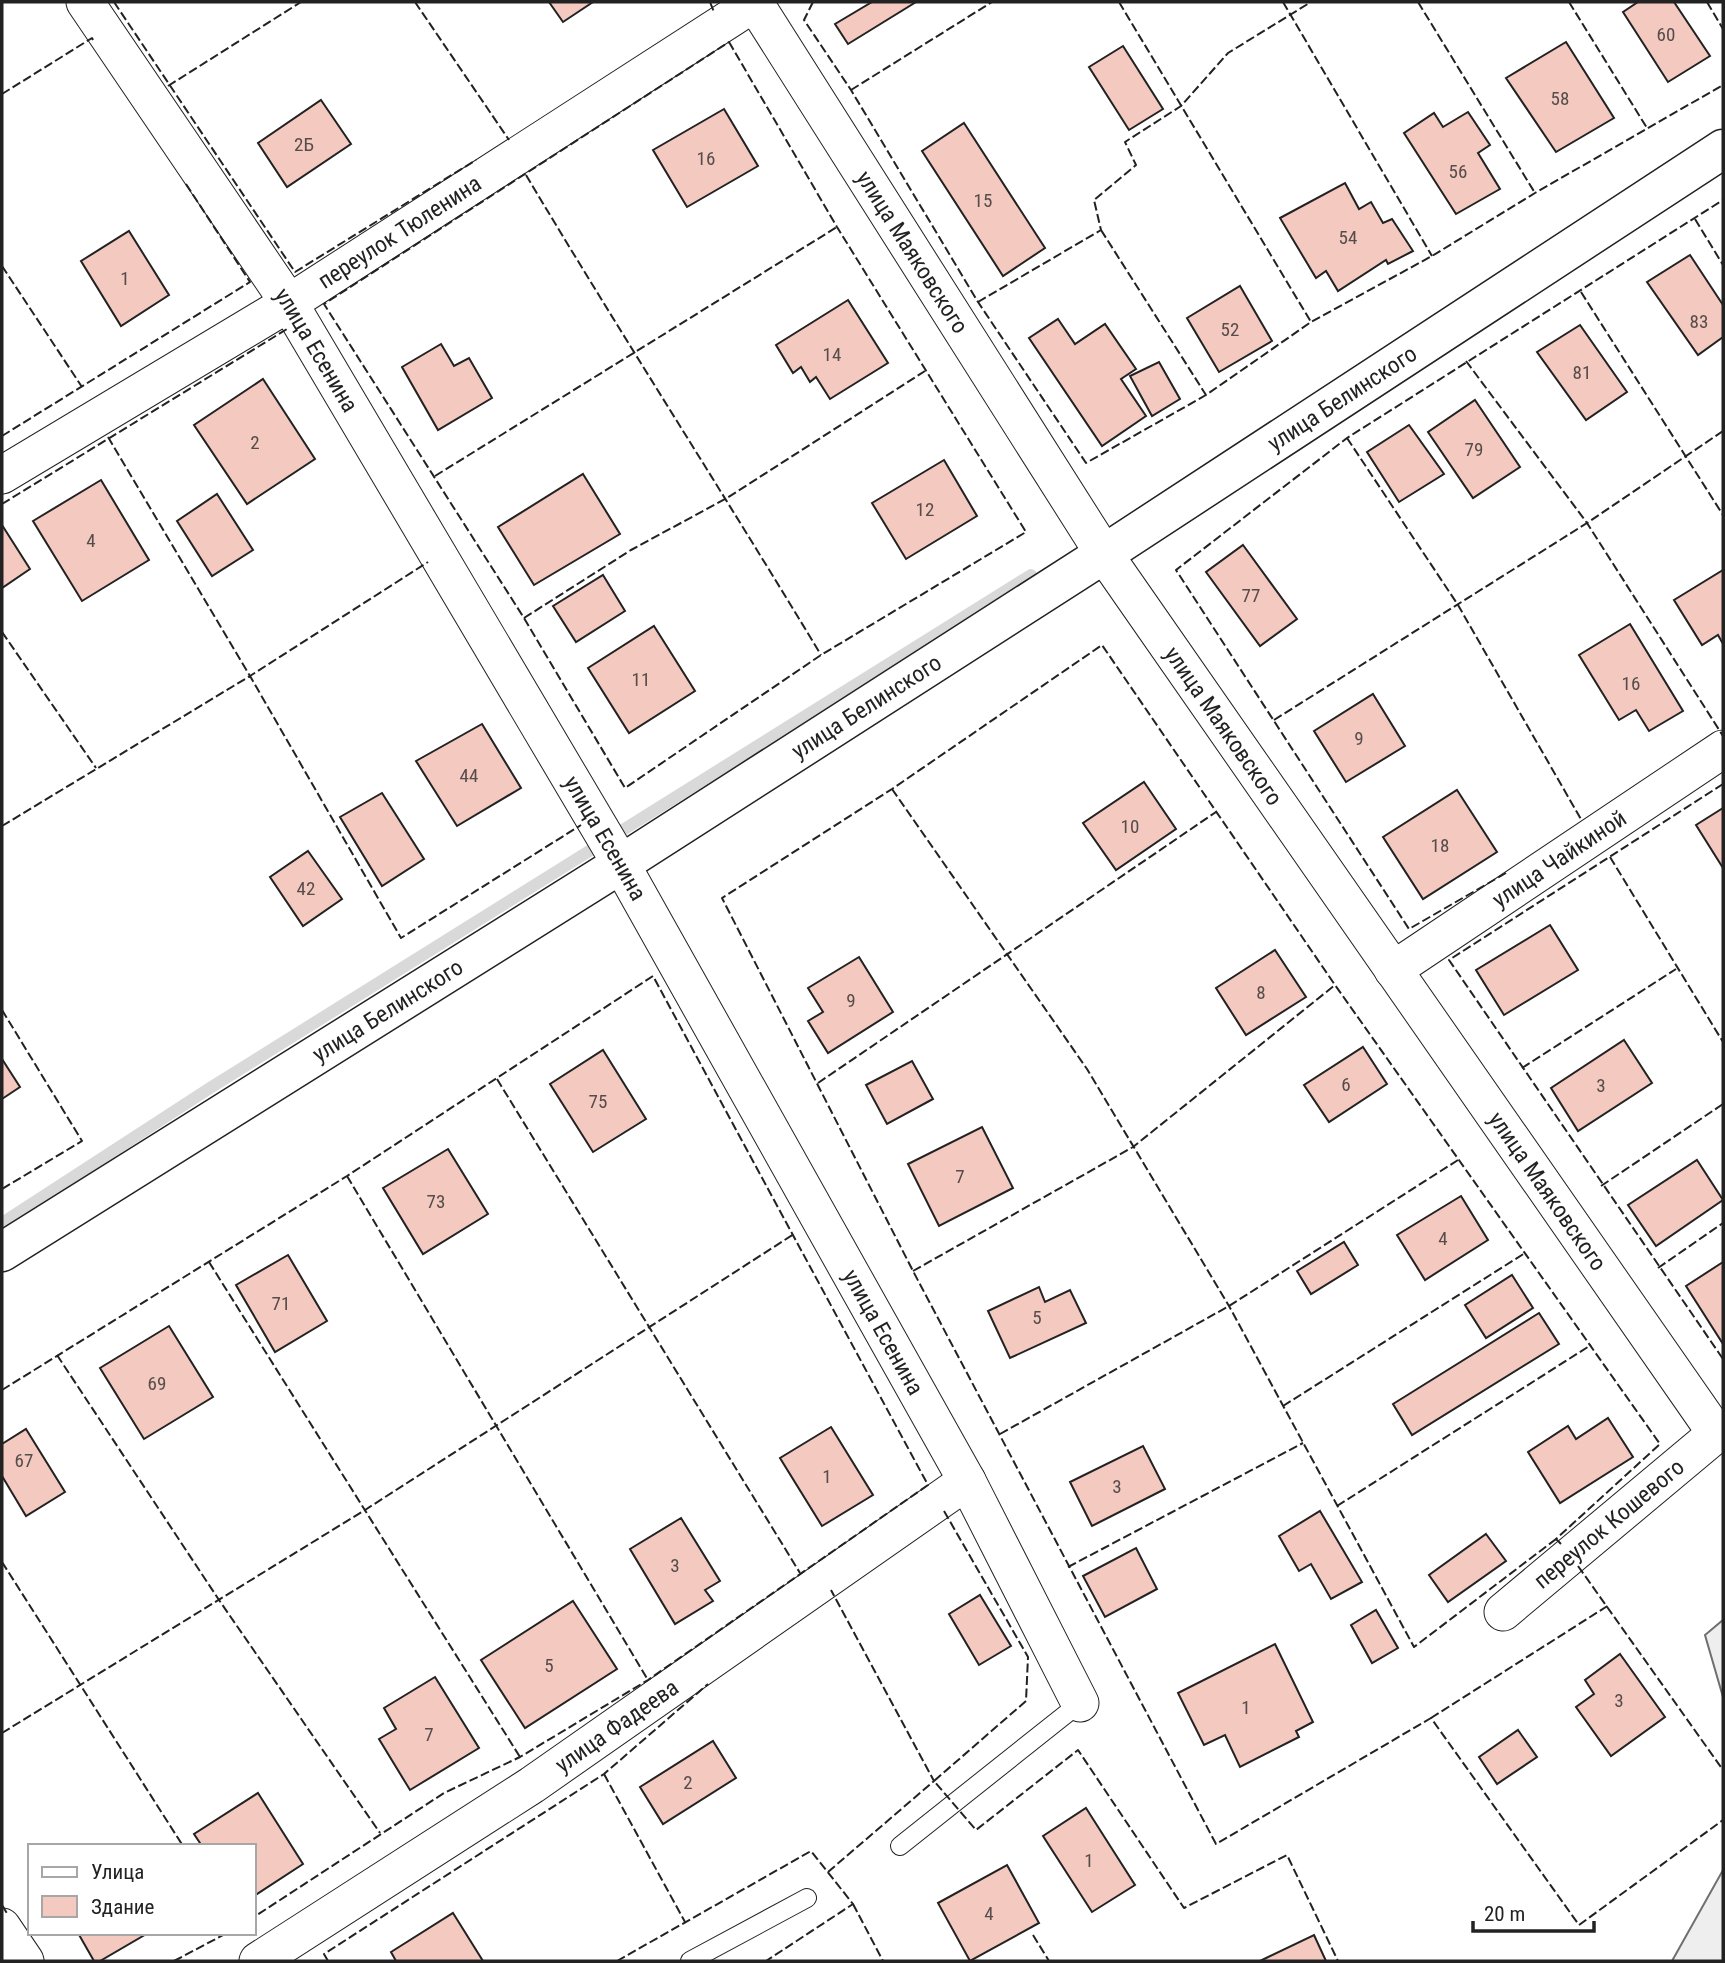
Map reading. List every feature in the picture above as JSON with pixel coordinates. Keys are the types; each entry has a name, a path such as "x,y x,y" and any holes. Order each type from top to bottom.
{"street":[{"name":"улица Есенина","path":"85,2 289,303 621,864 967,1481 1080,1703"},
{"name":"переулок Тюленина","path":"2,475 289,303 755,2"},
{"name":"улица Маяковского","path":"755,2 1104,554 1393,970 1720,1430"},
{"name":"улица Белинского","path":"2,1252 621,864 1104,554 1723,149"},
{"name":"улица Чайкиной","path":"1393,970 1723,749"},
{"name":"переулок Кошевого","path":"1503,1612 1720,1430"},
{"name":"улица Фадеева","path":"258,1961 532,1785 967,1481"},
{"path":"2,1927 25,1961"}],"lane":[{"path":"900,1846 1080,1703"},
{"path":"690,1961 807,1898"}],"shaded area":[{"path":"1723,1620 1723,1697 1705,1635"},
{"path":"1723,1870 1723,1961 1672,1961"}],"building":[{"path":"549,2 593,2 563,22"},
{"path":"872,2 916,2 848,44 835,24"},
{"path":"1638,2 1674,2 1710,56 1668,82 1623,12"},
{"path":"1566,42 1614,118 1556,152 1506,78"},
{"path":"1123,46 1163,109 1129,130 1089,67"},
{"path":"321,100 351,144 287,187 258,143"},
{"path":"724,109 758,166 687,207 653,150"},
{"path":"1468,112 1490,145 1478,153 1500,189 1456,214 1404,133 1434,113 1443,127"},
{"path":"964,123 1045,248 1003,276 922,151"},
{"path":"1345,183 1359,209 1371,202 1383,223 1392,219 1413,251 1388,264 1386,260 1338,291 1326,271 1316,278 1280,218"},
{"path":"129,231 169,295 121,326 81,261"},
{"path":"1690,255 1723,305 1723,337 1698,355 1647,282"},
{"path":"1240,286 1272,341 1219,372 1187,318"},
{"path":"848,300 888,363 830,399 816,377 810,382 801,367 793,373 776,345"},
{"path":"1058,319 1075,344 1105,324 1136,369 1121,379 1146,416 1102,446 1029,338"},
{"path":"1580,325 1627,392 1586,420 1537,352"},
{"path":"441,344 454,366 469,358 492,398 438,430 402,367"},
{"path":"1159,362 1180,399 1152,416 1130,376"},
{"path":"263,379 315,459 247,504 194,425"},
{"path":"1475,400 1520,467 1473,498 1428,432"},
{"path":"1409,425 1444,474 1399,502 1367,452"},
{"path":"944,460 977,516 906,559 872,503"},
{"path":"583,474 620,534 534,585 498,527"},
{"path":"101,480 149,560 82,601 33,521"},
{"path":"217,494 253,550 212,576 177,521"},
{"path":"2,525 30,569 2,588"},
{"path":"1243,545 1297,619 1260,646 1206,572"},
{"path":"1723,570 1723,644 1718,635 1702,645 1674,600"},
{"path":"603,575 625,611 576,642 553,606"},
{"path":"1630,624 1683,711 1649,731 1636,710 1619,720 1579,655"},
{"path":"654,626 695,691 629,733 588,668"},
{"path":"1373,694 1405,746 1346,782 1314,731"},
{"path":"482,724 521,788 457,826 416,761"},
{"path":"1144,782 1176,829 1116,870 1083,823"},
{"path":"1457,790 1497,852 1423,899 1383,837"},
{"path":"382,793 424,859 382,886 340,817"},
{"path":"1723,808 1723,868 1696,825"},
{"path":"308,851 342,899 303,926 270,877"},
{"path":"1550,925 1578,970 1504,1015 1476,970"},
{"path":"1275,950 1306,997 1246,1035 1216,988"},
{"path":"859,957 893,1012 828,1053 808,1021 823,1012 808,988"},
{"path":"1624,1040 1652,1083 1578,1131 1551,1088"},
{"path":"1363,1047 1387,1084 1329,1122 1304,1085"},
{"path":"603,1050 646,1119 593,1152 550,1084"},
{"path":"2,1059 20,1087 2,1099"},
{"path":"912,1061 933,1099 887,1124 866,1085"},
{"path":"982,1127 1013,1188 939,1226 908,1164"},
{"path":"448,1149 488,1214 423,1254 383,1188"},
{"path":"1697,1160 1723,1200 1656,1246 1628,1205"},
{"path":"1461,1196 1488,1240 1425,1280 1397,1235"},
{"path":"1344,1242 1358,1265 1311,1294 1297,1271"},
{"path":"288,1255 327,1321 275,1352 236,1285"},
{"path":"1723,1262 1723,1344 1686,1286"},
{"path":"1512,1275 1533,1308 1486,1338 1465,1305"},
{"path":"1039,1287 1045,1302 1070,1290 1086,1323 1010,1358 988,1311"},
{"path":"1539,1313 1559,1344 1412,1435 1393,1404"},
{"path":"169,1326 213,1397 144,1439 100,1368"},
{"path":"1608,1418 1633,1457 1560,1503 1528,1452 1568,1426 1576,1439"},
{"path":"831,1427 873,1495 822,1526 780,1458"},
{"path":"26,1429 65,1492 26,1516 2,1476 2,1444"},
{"path":"1143,1446 1165,1489 1092,1526 1070,1482"},
{"path":"1320,1511 1362,1582 1331,1599 1311,1564 1299,1571 1279,1536"},
{"path":"681,1518 720,1581 705,1590 713,1601 675,1624 630,1549"},
{"path":"1486,1534 1506,1561 1448,1602 1429,1575"},
{"path":"1136,1548 1157,1589 1105,1617 1083,1576"},
{"path":"980,1595 1011,1646 979,1665 949,1614"},
{"path":"573,1601 617,1669 525,1728 481,1660"},
{"path":"1376,1610 1398,1648 1372,1663 1351,1625"},
{"path":"1275,1644 1313,1722 1296,1731 1299,1737 1240,1767 1225,1735 1204,1745 1178,1693"},
{"path":"1620,1654 1665,1717 1611,1756 1576,1707 1594,1694 1585,1680"},
{"path":"435,1677 479,1748 410,1790 379,1739 396,1729 384,1708"},
{"path":"1518,1730 1537,1757 1497,1784 1479,1757"},
{"path":"713,1741 736,1778 663,1824 640,1787"},
{"path":"258,1793 303,1864 256,1895 256,1844 201,1844 194,1834"},
{"path":"1086,1808 1135,1885 1092,1912 1043,1836"},
{"path":"1007,1865 1039,1923 970,1961 938,1903"},
{"path":"453,1913 483,1961 396,1961 391,1952"},
{"path":"79,1935 145,1935 100,1961 94,1961"},
{"path":"1314,1935 1326,1961 1260,1961"}],"waterway":[{"path":"2,1223 210,1088 1031,575"}],"fence":[{"path":"114,2 295,272 476,160"},
{"path":"168,86 301,2"},
{"path":"415,2 509,140"},
{"path":"710,2 714,12"},
{"path":"813,2 804,20 851,90 978,302 1086,463 1206,395 1311,322 1432,256 1535,193 1723,85"},
{"path":"851,90 992,2"},
{"path":"1119,2 1311,322"},
{"path":"1283,2 1432,256"},
{"path":"978,302 1101,230 1094,200 1136,165 1125,142 1181,106 1228,53 1311,2"},
{"path":"1418,2 1535,193"},
{"path":"1569,2 1647,128"},
{"path":"1707,2 1723,29"},
{"path":"2,94 92,38 93,40"},
{"path":"729,42 837,227 1026,532 821,655 625,788 524,618 324,304 729,42"},
{"path":"526,175 821,655"},
{"path":"2,436 250,282 186,184"},
{"path":"1506,873 1409,929 1176,570 1347,438 1723,200"},
{"path":"1695,219 1723,265"},
{"path":"435,476 837,227"},
{"path":"1101,230 1206,395"},
{"path":"2,266 82,387"},
{"path":"1581,292 1723,515"},
{"path":"2,504 287,329"},
{"path":"1466,361 1587,523 1723,736"},
{"path":"524,618 631,550 727,498 925,371"},
{"path":"1274,720 1587,523 1723,431"},
{"path":"108,437 250,676 428,562"},
{"path":"1347,438 1458,605 1582,821"},
{"path":"2,632 96,768"},
{"path":"1561,1544 1556,1539 1660,1444 1335,985 1102,645 892,789 722,898 913,1271 1216,1844 1431,1718 1579,1925 1723,1820"},
{"path":"2,826 250,676 401,938 581,825"},
{"path":"1723,784 1449,960 1723,1359"},
{"path":"892,789 1087,1069 1229,1306 1414,1647 1556,1539"},
{"path":"818,1083 1216,812"},
{"path":"1610,857 1723,1042"},
{"path":"1522,1068 1676,969"},
{"path":"2,1390 347,1176 653,976 928,1485 648,1680 520,1757 444,1793 256,1916"},
{"path":"913,1271 1133,1147 1335,985"},
{"path":"2,1010 82,1141 2,1189"},
{"path":"497,1079 800,1573"},
{"path":"1601,1186 1723,1104"},
{"path":"1000,1434 1229,1306 1458,1160"},
{"path":"347,1176 648,1680"},
{"path":"1658,1268 1723,1223"},
{"path":"2,1733 365,1510 794,1234"},
{"path":"1283,1406 1525,1253"},
{"path":"209,1262 520,1757"},
{"path":"1337,1506 1591,1345"},
{"path":"57,1355 219,1600 380,1833"},
{"path":"1068,1567 1303,1443"},
{"path":"944,1511 1028,1657 1026,1701 934,1781 976,1830 1078,1750 1184,1908 1287,1855 1338,1961"},
{"path":"2,1562 182,1844"},
{"path":"1578,1566 1723,1770"},
{"path":"828,1872 934,1781 831,1590"},
{"path":"1431,1718 1609,1605"},
{"path":"328,1961 324,1954 604,1774 708,1684"},
{"path":"604,1774 685,1922"},
{"path":"617,1961 811,1851 853,1904 766,1961"},
{"path":"853,1904 883,1961"},
{"path":"2,1905 8,1915"},
{"path":"174,1961 223,1935"},
{"path":"1033,1935 1049,1961"}]}
